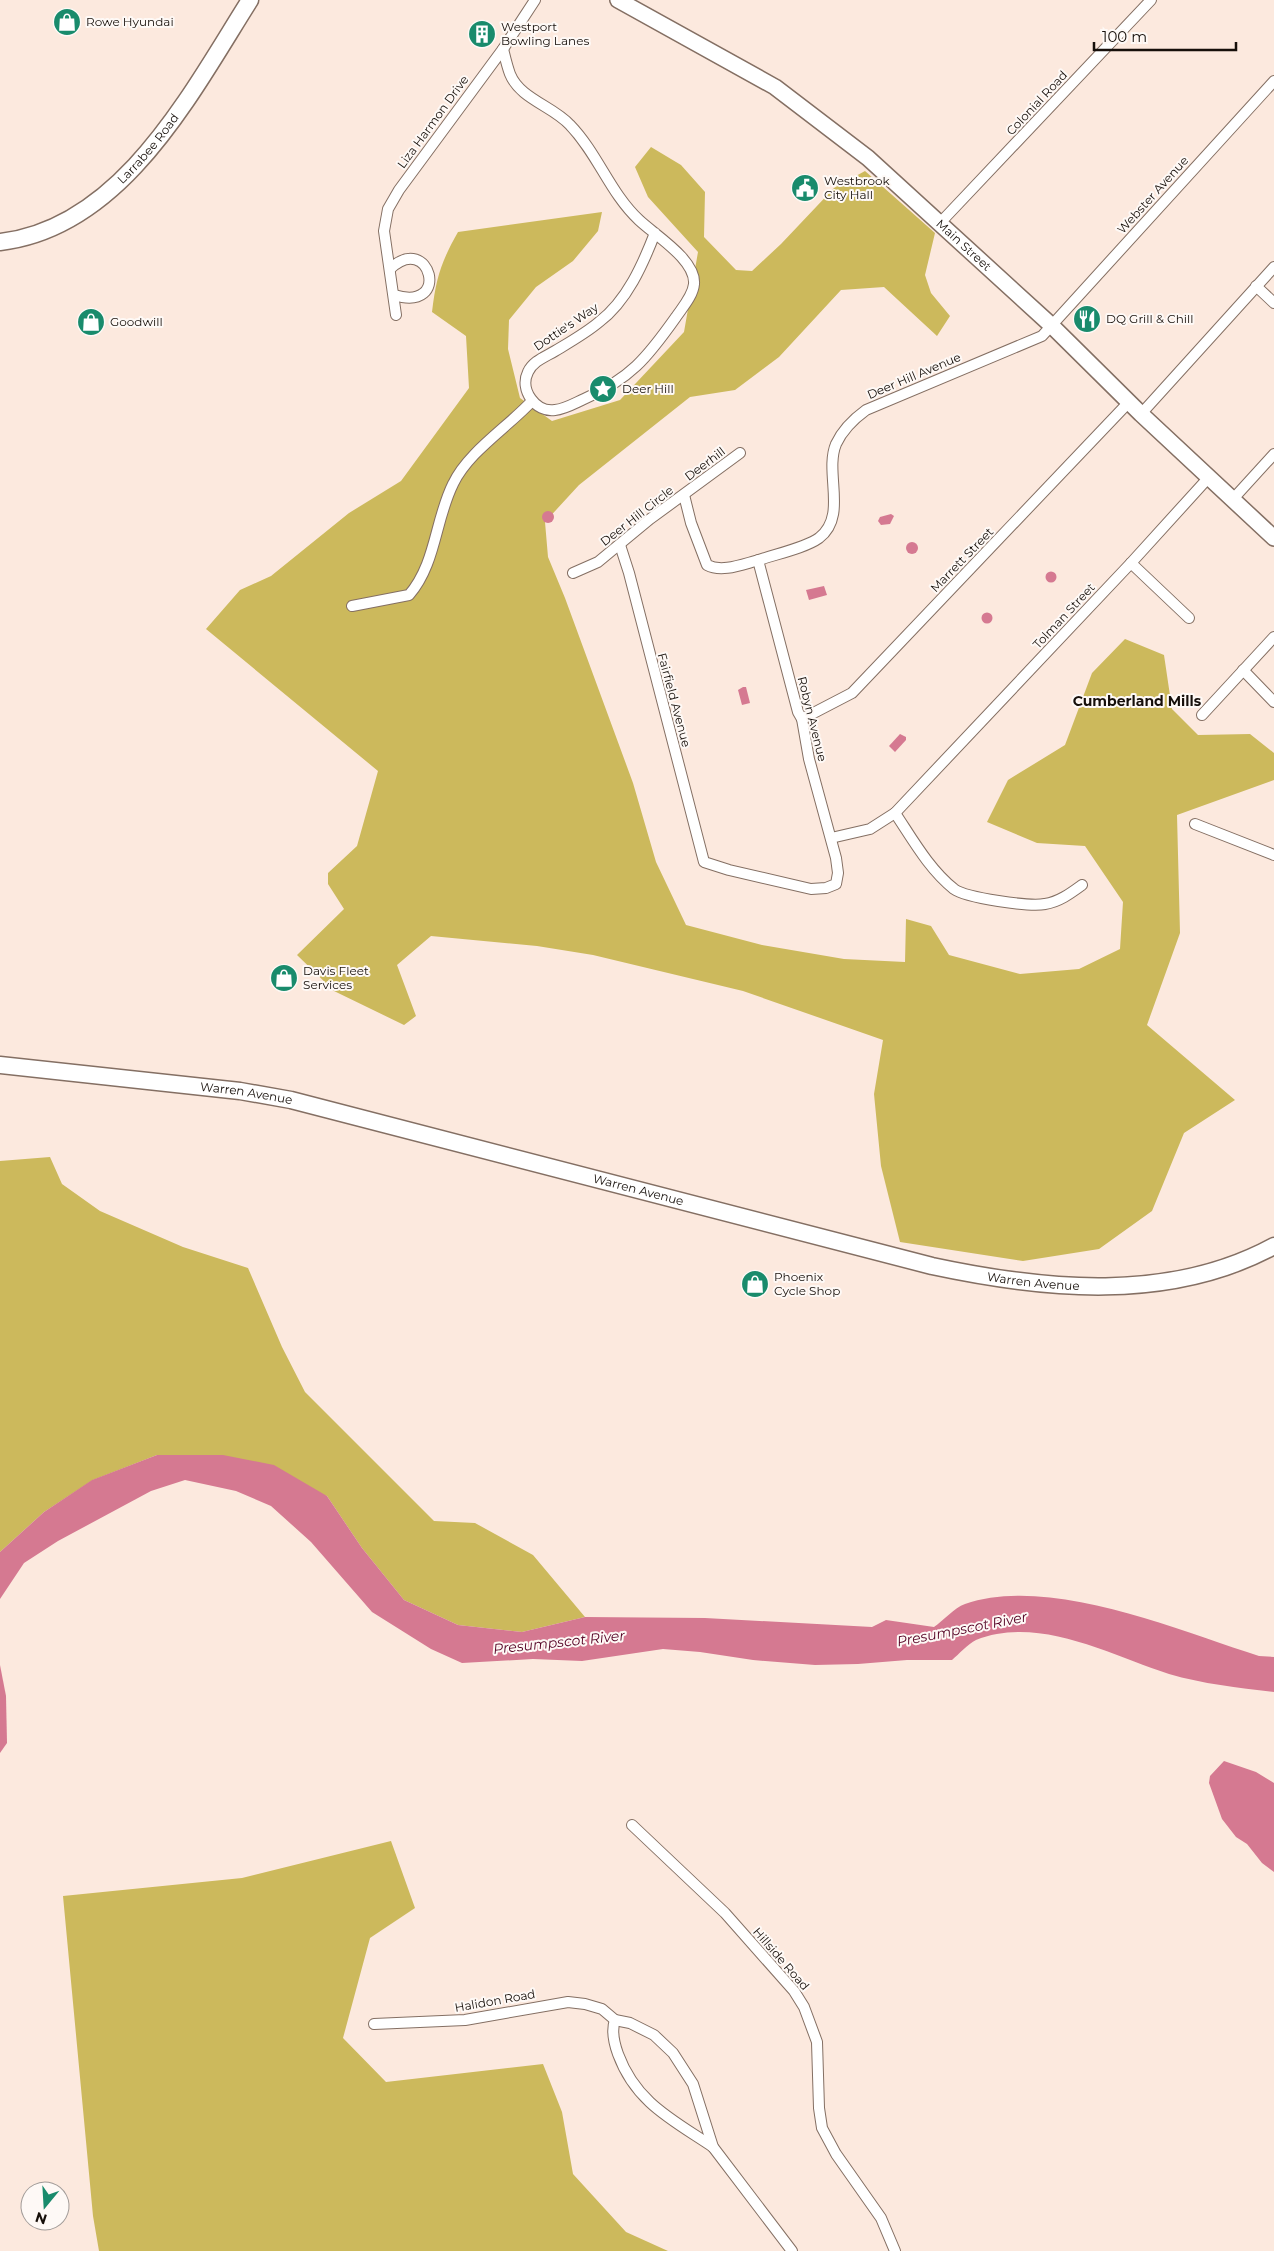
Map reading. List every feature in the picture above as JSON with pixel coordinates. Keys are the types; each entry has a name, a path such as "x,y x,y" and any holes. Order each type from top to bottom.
{"main road":[{"name":"Larrabee Road","path":"0,242 41,232 75,215 108,192 124,178 152,146 186,100 250,0"},
{"name":"Main Street","path":"618,0 775,87 868,158 1051,325 1141,414 1210,476 1274,538"},
{"name":"Warren Avenue","path":"0,1065 240,1091 291,1100 932,1266 980,1276 1036,1284 1124,1286 1186,1278 1212,1271 1274,1246"}],"street":[{"name":"Liza Harmon Drive","path":"396,315 384,231 388,208 399,190 503,49 535,0"},
{"name":"Colonial Road","path":"940,223 1151,0"},
{"path":"352,606 409,595 421,579 453,483 466,464 532,401 546,410 555,411 597,394 630,374 658,342 690,296 694,286 694,276 685,260 632,213 620,199 581,137 570,124 557,113 521,90 515,83 510,74 503,49"},
{"name":"Webster Avenue","path":"1051,325 1274,81"},
{"name":"Dottie's Way","path":"532,401 526,383 528,372 542,358 600,322 615,306 645,259 655,233"},
{"path":"390,269 402,260 415,259 426,266 430,279 426,291 415,298 408,299 394,295"},
{"path":"1141,414 1274,267"},
{"path":"1256,286 1274,302"},
{"name":"Deer Hill Avenue","path":"758,560 818,539 826,531 832,521 834,498 833,454 841,435 858,416 875,406 1020,345 1035,341 1051,325"},
{"name":"Marrett Street","path":"802,719 852,693 1129,402"},
{"name":"Deerhill","path":"684,495 740,453"},
{"path":"1233,499 1274,454"},
{"name":"Tolman Street","path":"831,838 870,829 895,814 1131,563 1210,476"},
{"name":"Deer Hill Circle","path":"574,573 598,562 684,495 689,518 707,565 714,569 758,560"},
{"name":"Fairfield Avenue","path":"620,545 704,862 729,870 811,889 826,888 836,884"},
{"name":"Robyn Avenue","path":"758,560 798,712 802,719 809,759 831,838 838,873 836,884"},
{"path":"1131,563 1189,618"},
{"path":"1202,715 1274,636"},
{"path":"1243,670 1274,702"},
{"path":"895,814 930,866 956,891 991,900 1044,904 1068,896 1082,885"},
{"path":"1195,824 1274,855"},
{"name":"Hillside Road","path":"632,1825 725,1913 794,1992 804,2007 817,2042 819,2108 822,2128 836,2154 881,2218 895,2251"},
{"name":"Halidon Road","path":"374,2024 465,2020 568,2002 602,2009 615,2020 630,2023 654,2035 673,2052 693,2084 714,2147 792,2251"},
{"name":"Halidon Road","path":"615,2020 613,2026 615,2047 627,2075 638,2090 662,2114 714,2147"}],"shaded area":[{"path":"651,147 681,165 705,192 704,237 736,270 752,271 781,244 834,188 865,171 935,233 925,275 931,293 950,316 937,336 884,287 841,290 779,357 735,390 690,397 579,485 545,522 548,557 633,783 656,862 686,925 762,945 844,959 905,962 906,919 931,926 949,955 1020,974 1079,969 1120,949 1123,902 1085,846 1037,843 987,822 1008,780 1065,745 1092,673 1125,639 1164,655 1172,709 1198,735 1250,734 1274,753 1274,780 1177,815 1180,933 1147,1025 1235,1100 1184,1133 1152,1211 1099,1249 1023,1261 900,1242 881,1166 874,1094 883,1040 743,991 593,955 537,946 431,936 397,965 416,1016 404,1025 334,991 297,955 344,909 328,884 328,873 357,846 378,771 206,629 240,590 271,576 349,513 401,481 469,388 466,336 432,312 440,270 458,232 602,212 598,231 573,261 536,287 509,320 508,349 520,398 552,421 620,400 684,332 698,252 648,197 635,167"},
{"path":"50,1157 62,1184 100,1211 183,1247 248,1268 282,1347 305,1392 434,1521 475,1523 533,1555 585,1617 522,1632 458,1625 404,1600 362,1548 327,1496 157,1455 93,1480 44,1512 0,1552 0,1161"},
{"path":"391,1841 415,1908 370,1938 343,2038 386,2082 543,2064 562,2112 573,2174 626,2232 668,2251 99,2251 93,2216 63,1896 242,1878"}],"water":[{"path":"548,511 554,517 548,523 542,517"},
{"path":"891,514 894,516 890,524 881,525 878,521 880,517"},
{"path":"912,542 918,548 912,554 906,548"},
{"path":"1051,571 1057,577 1051,583 1045,577"},
{"path":"824,586 827,595 809,600 806,590"},
{"path":"987,612 993,618 987,624 981,618"},
{"path":"746,687 750,703 742,705 738,690"},
{"path":"900,734 906,737 906,740 895,752 889,746"},
{"name":"Presumpscot River","path":"157,1455 223,1455 274,1465 327,1496 362,1548 404,1600 458,1625 522,1632 585,1617 705,1618 872,1627 886,1620 934,1627 953,1611 965,1604 998,1597 1035,1596 1113,1609 1259,1656 1274,1657 1274,1692 1222,1685 1169,1674 1074,1640 1024,1632 1000,1634 976,1640 952,1660 907,1660 815,1665 753,1660 700,1652 663,1649 582,1661 533,1659 462,1663 431,1649 372,1612 311,1542 271,1506 236,1491 185,1480 151,1491 58,1541 24,1563 0,1599 0,1552 44,1512 92,1480"},
{"path":"0,1665 6,1696 7,1743 0,1753"},
{"path":"1224,1761 1256,1772 1274,1783 1274,1872 1262,1863 1247,1844 1236,1837 1222,1819 1209,1783 1210,1776"}],"place":[{"name":"Rowe Hyundai","path":"67,22"},
{"name":"Westport Bowling Lanes","path":"482,34"},
{"name":"Westbrook City Hall","path":"805,188"},
{"name":"DQ Grill & Chill","path":"1087,319"},
{"name":"Goodwill","path":"91,322"},
{"name":"Deer Hill","path":"603,389"},
{"name":"Davis Fleet Services","path":"284,978"},
{"name":"Phoenix Cycle Shop","path":"755,1284"}],"district":[{"name":"Cumberland Mills","path":"1137,701"}]}
